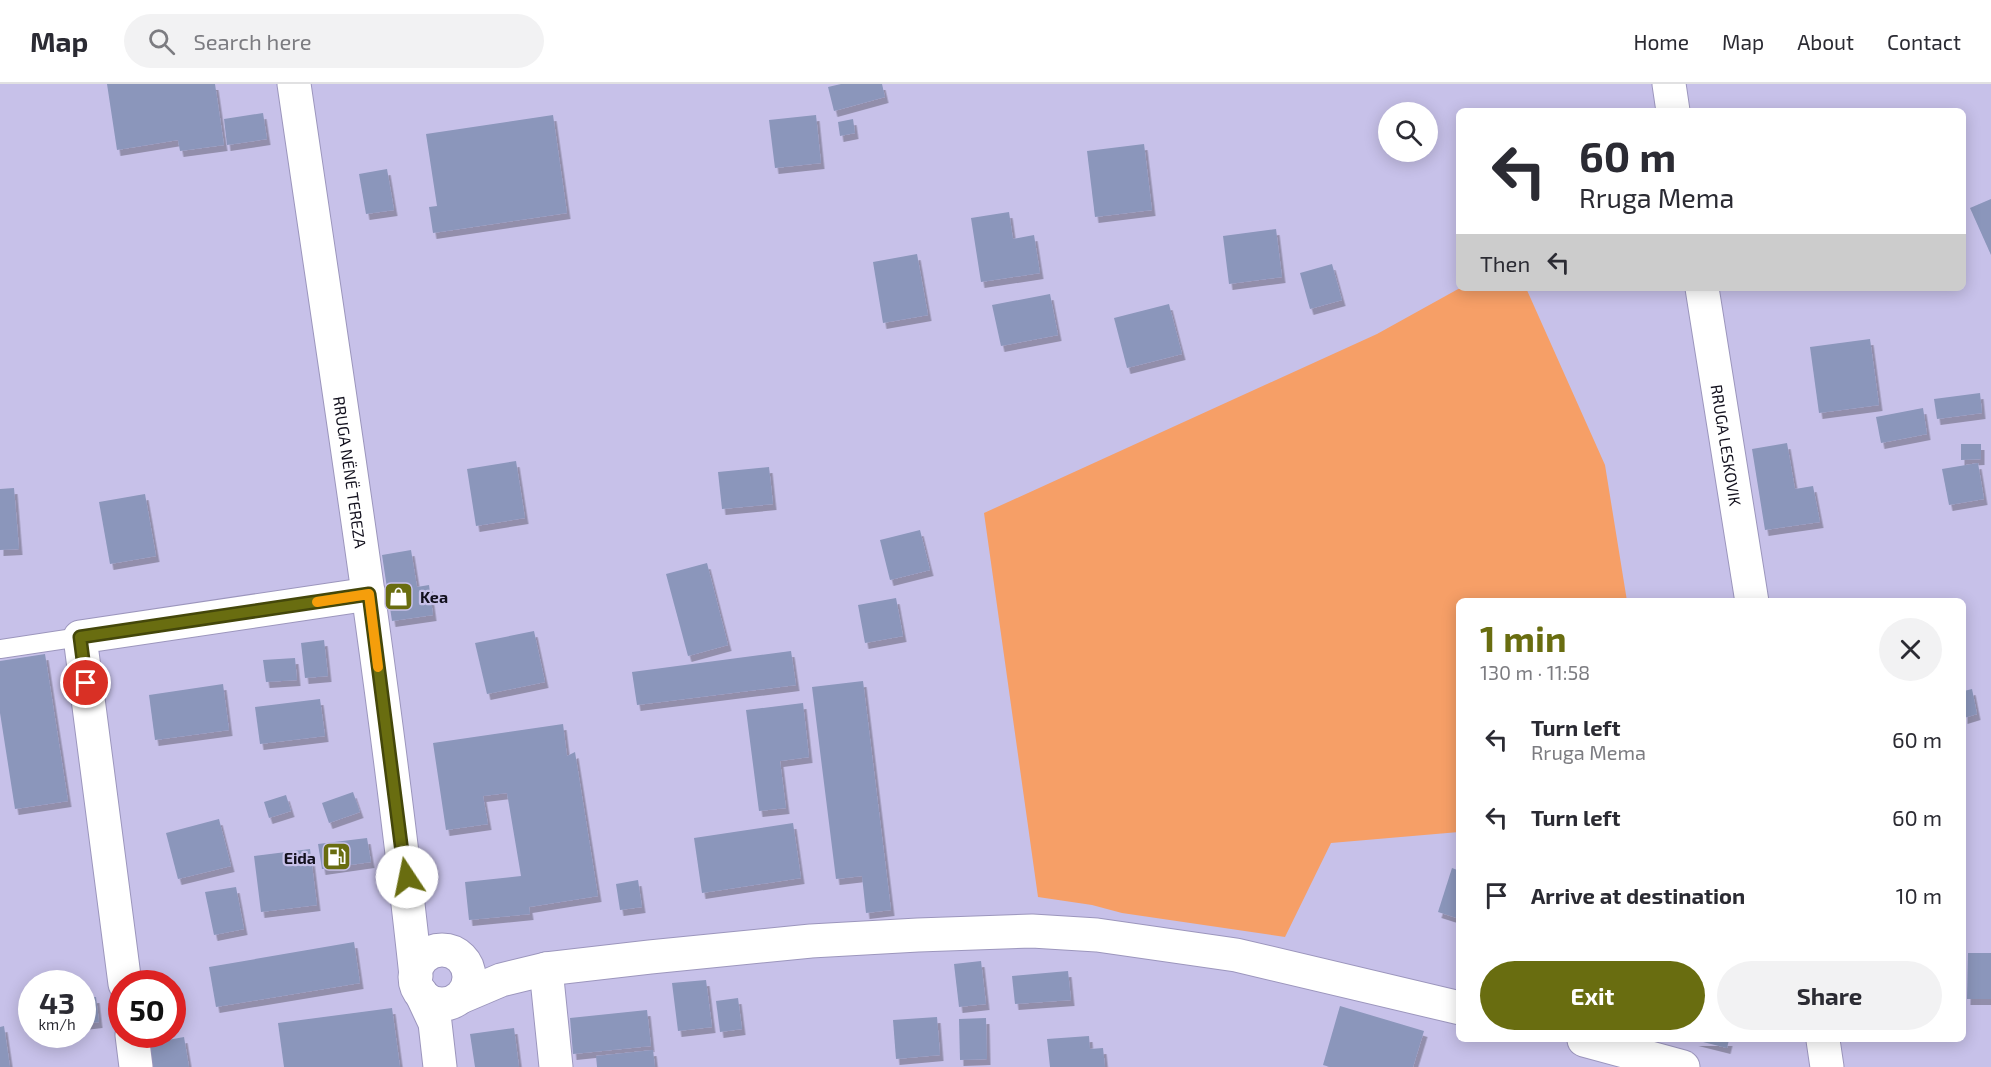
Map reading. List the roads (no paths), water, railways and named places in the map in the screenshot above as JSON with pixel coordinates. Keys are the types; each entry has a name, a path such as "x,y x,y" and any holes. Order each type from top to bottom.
{"main road":[{"name":"RRUGA NËNË TEREZA","path":"294,84 369,594 418,984"},
{"path":"1669,84 1673,108"},
{"name":"RRUGA LESKOVIK","path":"1702,291 1751,598"},
{"path":"123,970 80,637 369,594"},
{"name":"RRUGA NËNË TEREZA","path":"403,860 411,894 423,916 437,937 457,954 469,972 466,989 449,1007"},
{"path":"449,1007 418,984 421,960 436,950 445,950 498,969 546,969 811,941 918,934 1032,931 1097,935 1236,955 1456,1007"},
{"path":"449,1007 501,980 546,969"},
{"path":"546,969 556,1067"},
{"path":"440,1067 449,1007"},
{"path":"1591,1042 1683,1067"},
{"path":"1823,1042 1827,1067"},
{"path":"134,1048 136,1067"}],"lane":[{"path":"0,649 80,637"}],"place":[{"name":"Kea","path":"399,596"},
{"name":"Eida","path":"337,857"}]}
